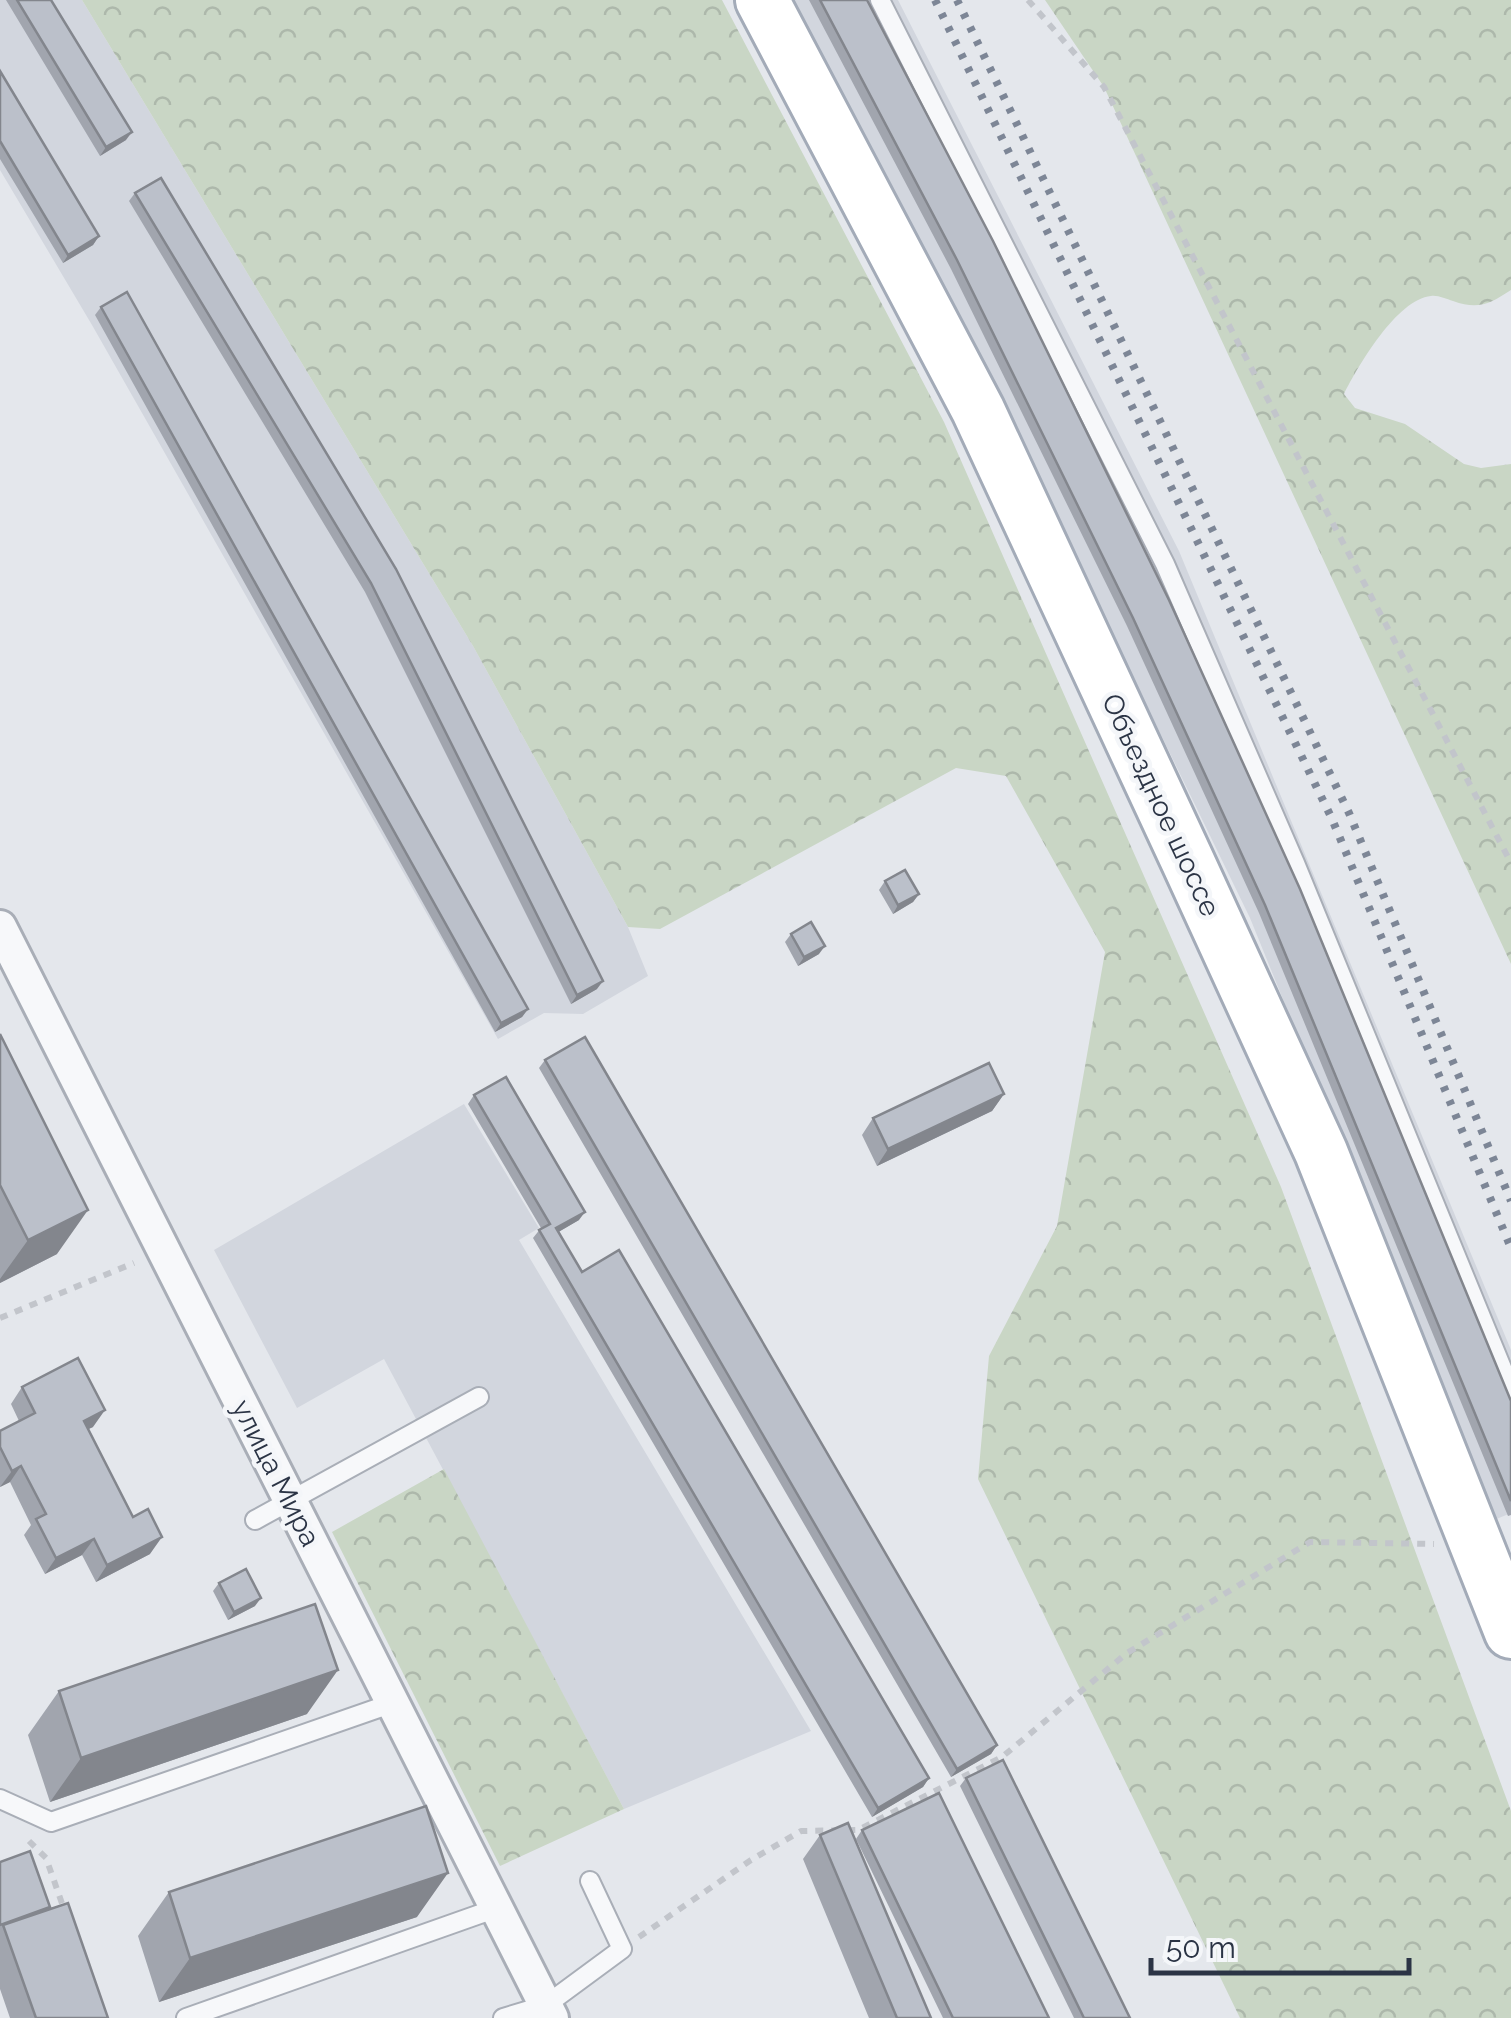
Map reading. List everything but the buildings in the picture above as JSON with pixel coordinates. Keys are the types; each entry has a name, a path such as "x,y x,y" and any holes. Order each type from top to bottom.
{"main road":[{"name":"Объездное шоссе","path":"762,0 978,410 1321,1152 1511,1632"}],"street":[{"name":"улица Мира","path":"0,927 549,2011"}],"lane":[{"path":"880,0 1165,564 1295,862 1511,1390"},
{"path":"255,1520 479,1398"},
{"path":"0,1799 52,1822 393,1703"},
{"path":"503,2018 549,2011 622,1949 590,1881"},
{"path":"186,2018 497,1908"}],"path":[{"path":"1028,0 1104,88 1511,863"},
{"path":"0,1318 136,1262"},
{"path":"622,1949 800,1831 858,1830 1002,1757 1127,1653 1310,1542 1440,1544 1475,1538"},
{"path":"23,1835 46,1858 65,1912"}],"shaded area":[{"path":"0,0 82,0 473,646 628,927 648,976 583,1014 544,1013 498,1039 0,170"},
{"path":"793,0 898,0 1179,551 1511,1350 1511,1513 1494,1520 1250,918 937,274"},
{"path":"464,1104 539,1228 519,1240 811,1731 624,1809 384,1359 297,1408 214,1250"}],"green space":[{"path":"82,0 722,0 944,422 1281,1187 1511,1811 1511,2018 1240,2018 978,1479 989,1356 1057,1226 1105,952 1006,776 956,768 660,929 628,927 473,646"},
{"path":"1045,0 1511,0 1511,290 1477,305 1436,296 1418,300 1380,336 1344,394 1355,408 1405,424 1464,464 1481,468 1511,464 1511,964 1104,87"},
{"path":"444,1469 624,1809 500,1866 332,1532"}],"railway":[{"path":"935,0 1332,819 1511,1248"},
{"path":"957,0 1349,813 1511,1201"}]}
